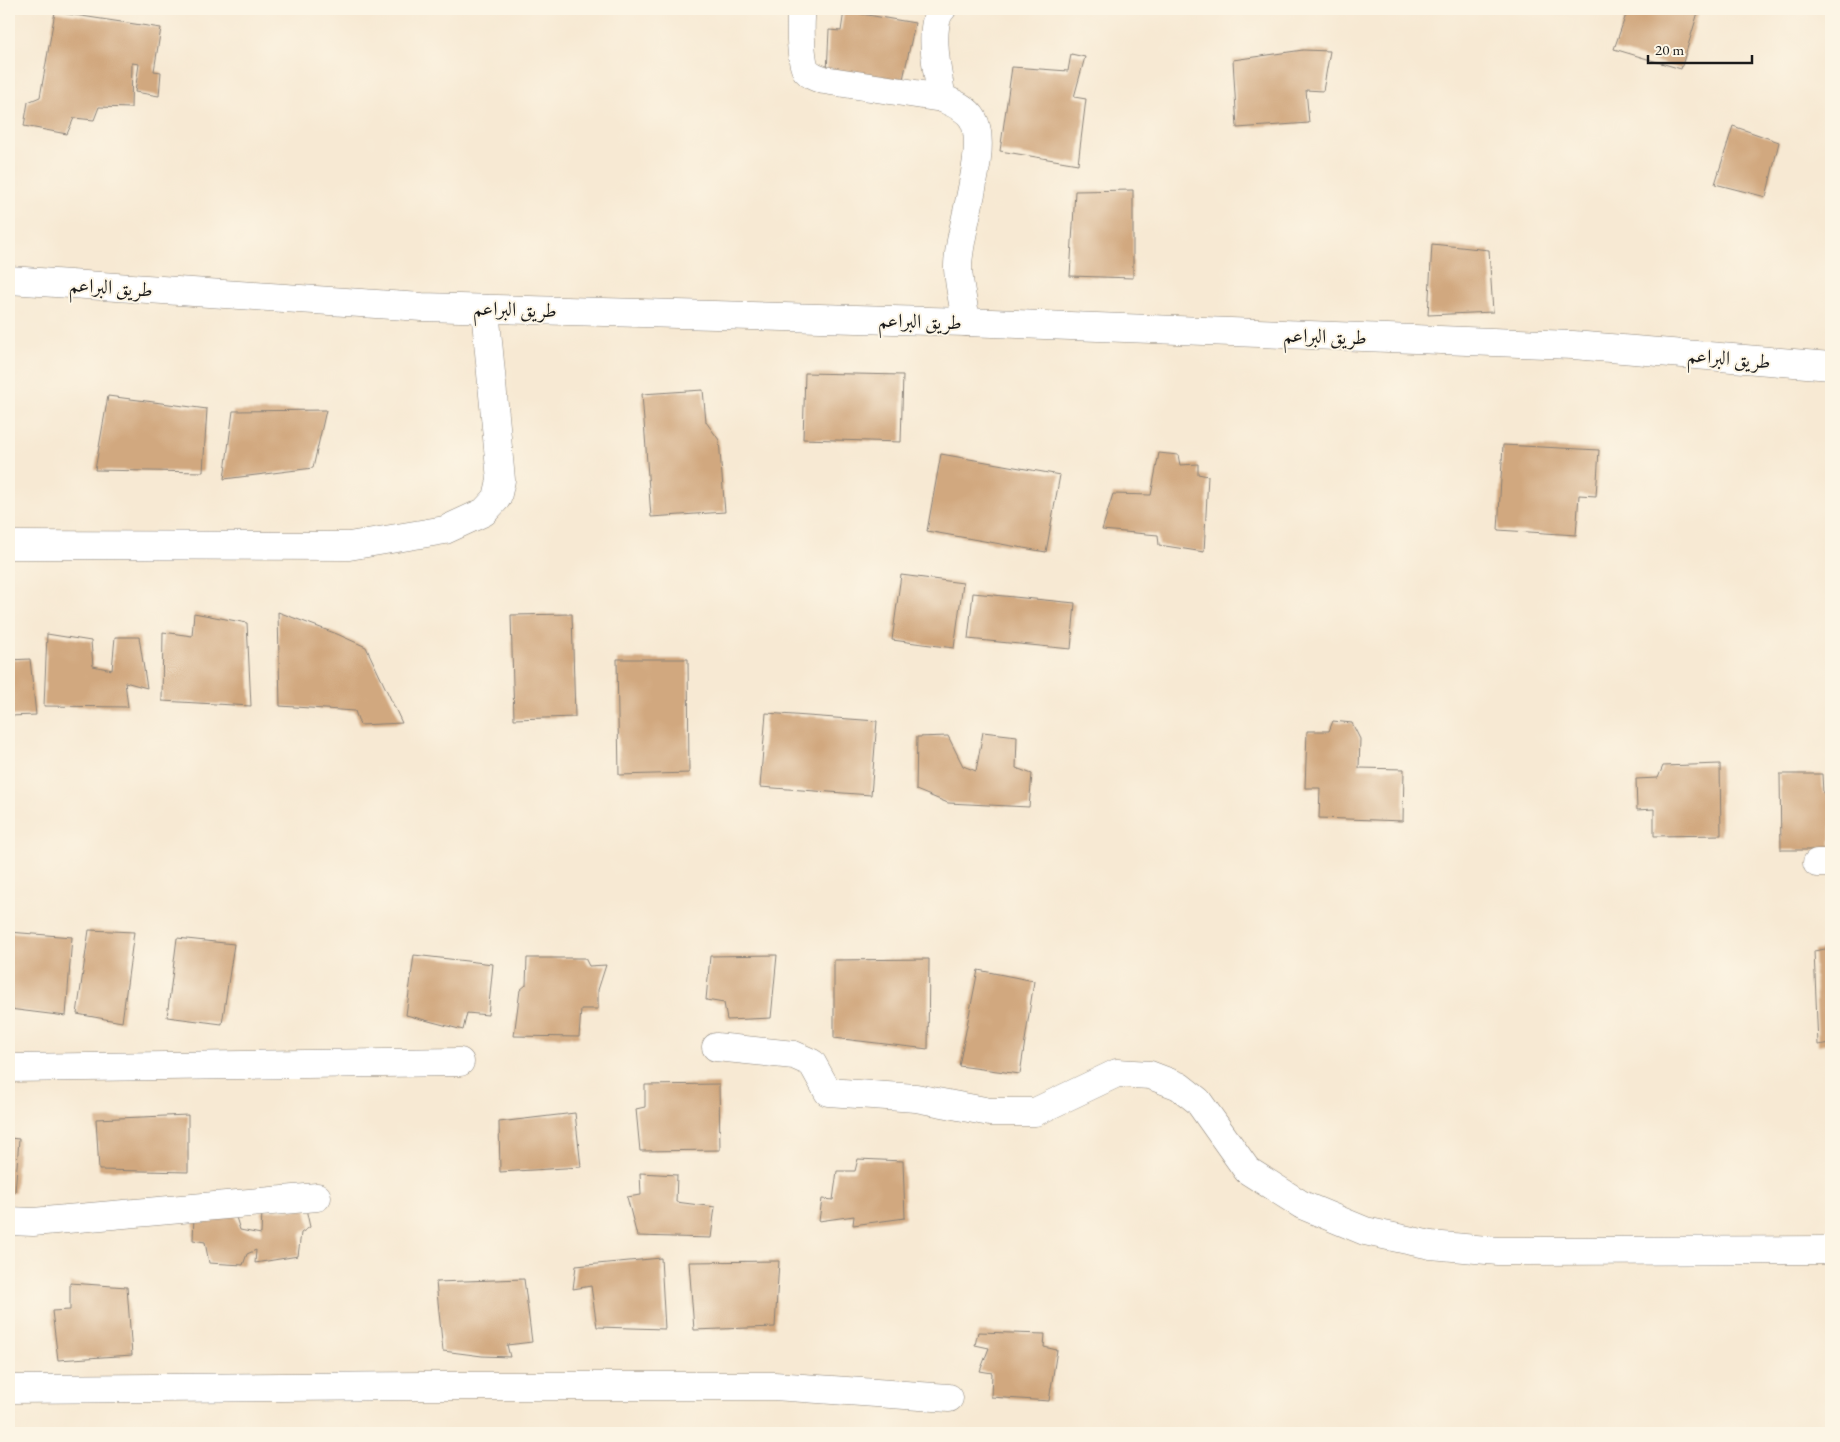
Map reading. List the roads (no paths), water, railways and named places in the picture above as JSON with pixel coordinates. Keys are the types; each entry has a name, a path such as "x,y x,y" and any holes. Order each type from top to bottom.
{"street":[{"path":"802,9 800,22 803,60 805,69 813,76 824,80 942,98 966,110 974,120 979,143 960,240 958,270 966,322"},
{"path":"942,9 939,12 935,32 935,55 942,98"},
{"name":"طريق البراعم","path":"9,280 422,307 966,322 1573,345 1831,366"},
{"path":"9,545 349,546 445,530 484,512 497,498 501,480 485,308"},
{"path":"716,1047 794,1055 812,1063 828,1092 916,1098 990,1112 1035,1112 1117,1073 1150,1076 1179,1086 1198,1101 1247,1170 1302,1205 1364,1231 1431,1245 1498,1251 1831,1250"},
{"path":"9,1068 460,1062"},
{"path":"9,1221 33,1222 317,1197"},
{"path":"9,1389 774,1386 949,1398"}]}
